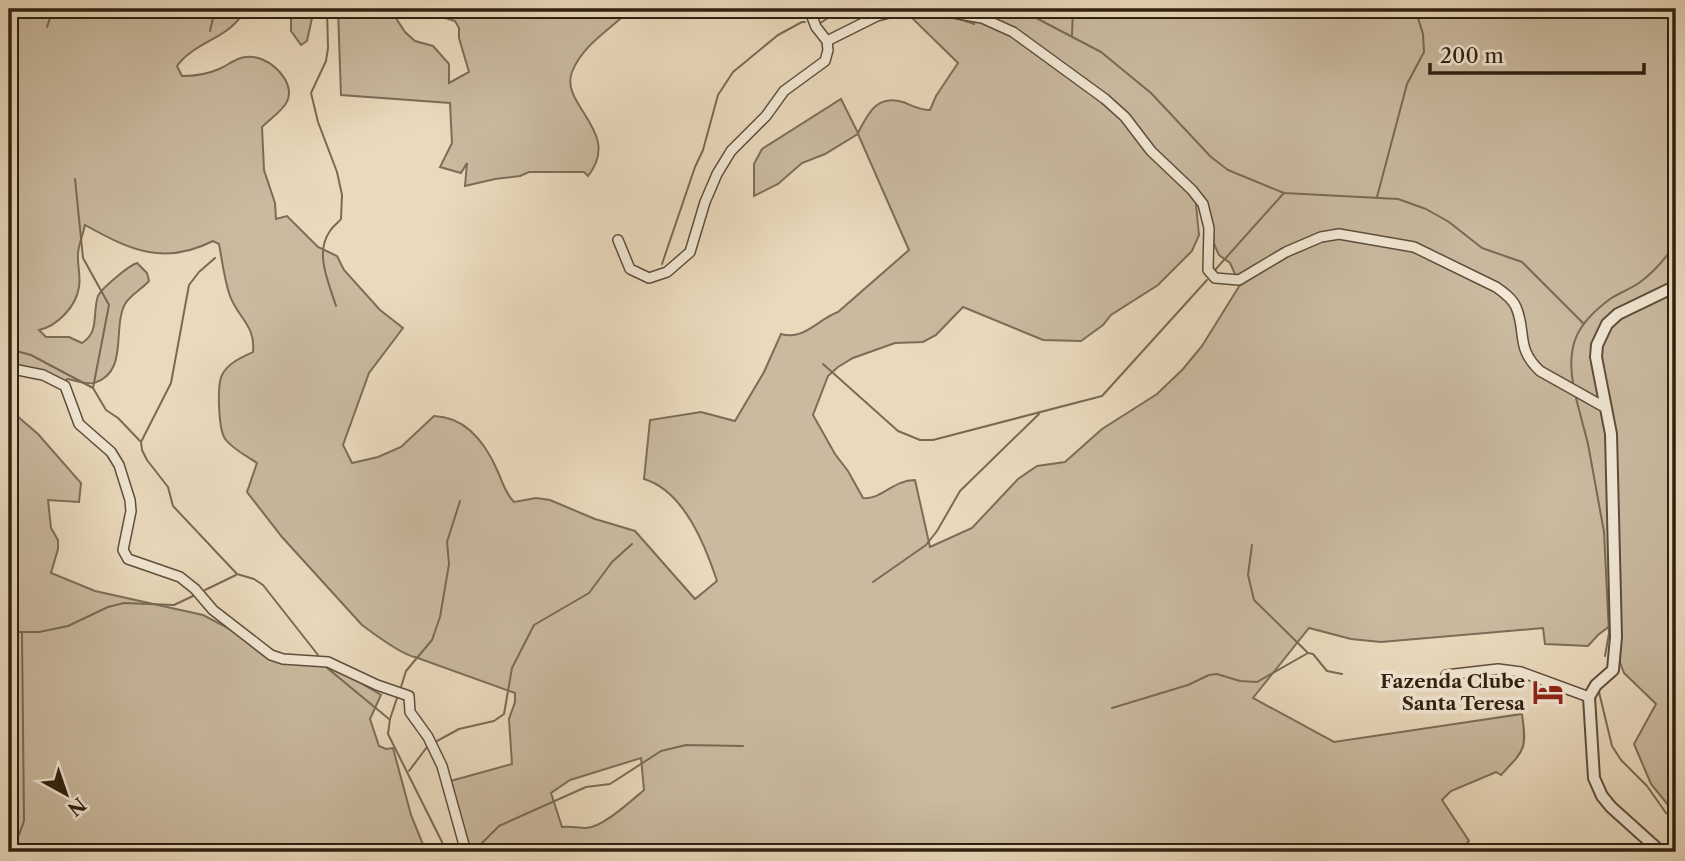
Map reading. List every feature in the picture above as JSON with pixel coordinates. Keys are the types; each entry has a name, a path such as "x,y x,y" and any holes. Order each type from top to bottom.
{"street":[{"path":"618,240 627,265 641,276 649,278 667,272 683,260 694,244 705,202 731,152 766,116 784,91 825,61 827,41 816,27 809,9"},
{"path":"827,41 877,16 905,9"},
{"path":"931,9 982,18 1013,32 1105,99 1125,117 1151,151 1203,204 1209,228 1208,270 1215,278 1239,279 1286,252 1321,237 1351,236 1415,247 1505,293 1517,309 1523,346 1532,363 1540,371 1606,408"},
{"path":"1661,852 1611,807 1597,787 1592,756 1589,697 1613,670 1615,662 1611,434 1596,356 1601,334 1607,324 1626,309 1676,286"},
{"path":"13,369 43,375 65,386 79,424 116,459 130,500 131,511 123,550 128,559 180,577 195,589 213,610 271,655 283,659 328,662 356,677 408,696 410,712 428,737 442,766 466,852"},
{"path":"1446,675 1498,669 1521,672 1589,697"}],"shaded area":[{"path":"9,9 245,9 231,27 194,50 177,66 182,76 215,71 248,57 256,57 275,67 285,79 289,95 279,112 262,127 264,170 275,203 276,219 287,216 318,247 337,256 344,270 380,310 403,328 369,373 343,445 352,463 378,457 401,447 434,416 456,421 481,442 514,502 536,498 550,500 595,519 635,531 695,599 717,581 699,536 682,507 658,485 644,479 650,420 701,412 735,421 764,372 781,334 804,332 838,312 909,250 858,134 825,154 802,163 778,184 754,196 754,164 762,149 841,99 858,133 874,107 886,101 894,100 930,110 958,63 913,19 907,9 928,9 974,24 975,9 1676,9 1676,815 1651,784 1634,744 1656,704 1624,673 1619,660 1619,619 1588,646 1545,644 1543,628 1381,642 1351,639 1309,628 1253,698 1334,742 1522,714 1524,742 1515,760 1501,775 1496,772 1451,791 1442,800 1469,841 1459,852 468,852 447,782 512,764 509,719 515,693 409,655 362,625 282,537 247,492 257,463 237,450 223,435 219,398 222,375 236,361 253,352 253,342 249,327 229,293 219,244 213,241 179,253 148,252 117,242 85,225 78,253 79,283 74,302 65,314 39,330 46,337 69,337 82,343 88,339 93,328 98,296 109,283 137,263 147,273 149,281 125,304 112,370 105,378 94,383 67,379 62,389 9,361","holes":["1195,194 1213,232 1219,255 1230,263 1235,274 1243,280 1202,346 1157,394 1102,429 1065,462 1037,466 1018,479 972,528 930,547 915,480 900,483 876,496 863,498 813,415 828,376 853,358 895,343 923,342 936,335 963,307 1043,340 1081,341 1103,325 1111,315 1158,285 1192,251 1199,235","641,758 644,790 599,824 585,828 562,827 551,793 570,780"]},
{"path":"291,9 314,9 307,41 301,45 291,31"},
{"path":"338,9 390,9 405,32 415,41 433,46 449,64 449,83 469,72 459,38 459,28 455,21 436,15 428,9 631,9 590,45 572,72 570,84 574,96 595,132 598,146 597,160 588,176 584,172 529,172 465,186 467,163 461,173 440,167 452,143 450,103 341,95"},
{"path":"9,409 38,434 81,483 79,502 48,500 51,528 58,540 51,573 95,591 203,615 293,662 334,667 381,695 370,719 379,746 393,748 411,815 426,852 9,852"}],"waterway":[{"path":"47,27 53,9"},
{"path":"210,31 215,9"},
{"path":"327,9 326,61 311,93 342,195 341,219 330,231 323,249 324,268 336,306"},
{"path":"819,24 841,9"},
{"path":"1019,9 1101,52 1151,93 1211,157 1228,170 1284,193 1398,199 1426,209 1449,222 1482,248 1522,262 1583,323"},
{"path":"1072,35 1073,9"},
{"path":"1377,197 1407,84 1424,52 1423,34 1417,15"},
{"path":"662,264 703,150 718,95 733,72 778,35 805,22"},
{"path":"75,179 83,258 109,305 93,388"},
{"path":"1215,270 1283,194"},
{"path":"1573,383 1571,356 1573,345 1583,325 1610,299 1650,274 1676,243"},
{"path":"215,258 189,285 171,383 141,442 142,450 168,487 173,506 237,574 263,585 318,655"},
{"path":"823,364 898,431 920,440 933,440 1102,396 1207,280"},
{"path":"9,349 31,355 93,388 106,410 118,418 140,441"},
{"path":"1576,398 1588,444 1604,532 1609,633 1605,656"},
{"path":"873,582 926,545 960,491 1039,414"},
{"path":"401,687 406,671 432,640 440,617 449,564 447,542 460,501"},
{"path":"437,741 459,729 494,721 504,714 512,668 534,625 589,593 612,562 632,544"},
{"path":"1252,545 1248,575 1254,600 1308,653 1313,654 1327,671 1342,674"},
{"path":"205,590 236,575"},
{"path":"9,632 39,632 68,626 108,607 124,603 174,605 193,596"},
{"path":"9,852 16,843 24,821 22,633"},
{"path":"1112,708 1188,685 1209,675 1217,674 1240,681 1257,682 1308,653"},
{"path":"326,667 389,719"},
{"path":"1599,692 1612,746 1621,760 1647,786 1666,813 1676,821"},
{"path":"397,698 388,734 447,852"},
{"path":"471,851 499,826 586,787 610,784 661,751 686,745 743,746"},
{"path":"409,771 427,747"}],"place":[{"name":"Fazenda Clube Santa Teresa","path":"1548,692"}]}
